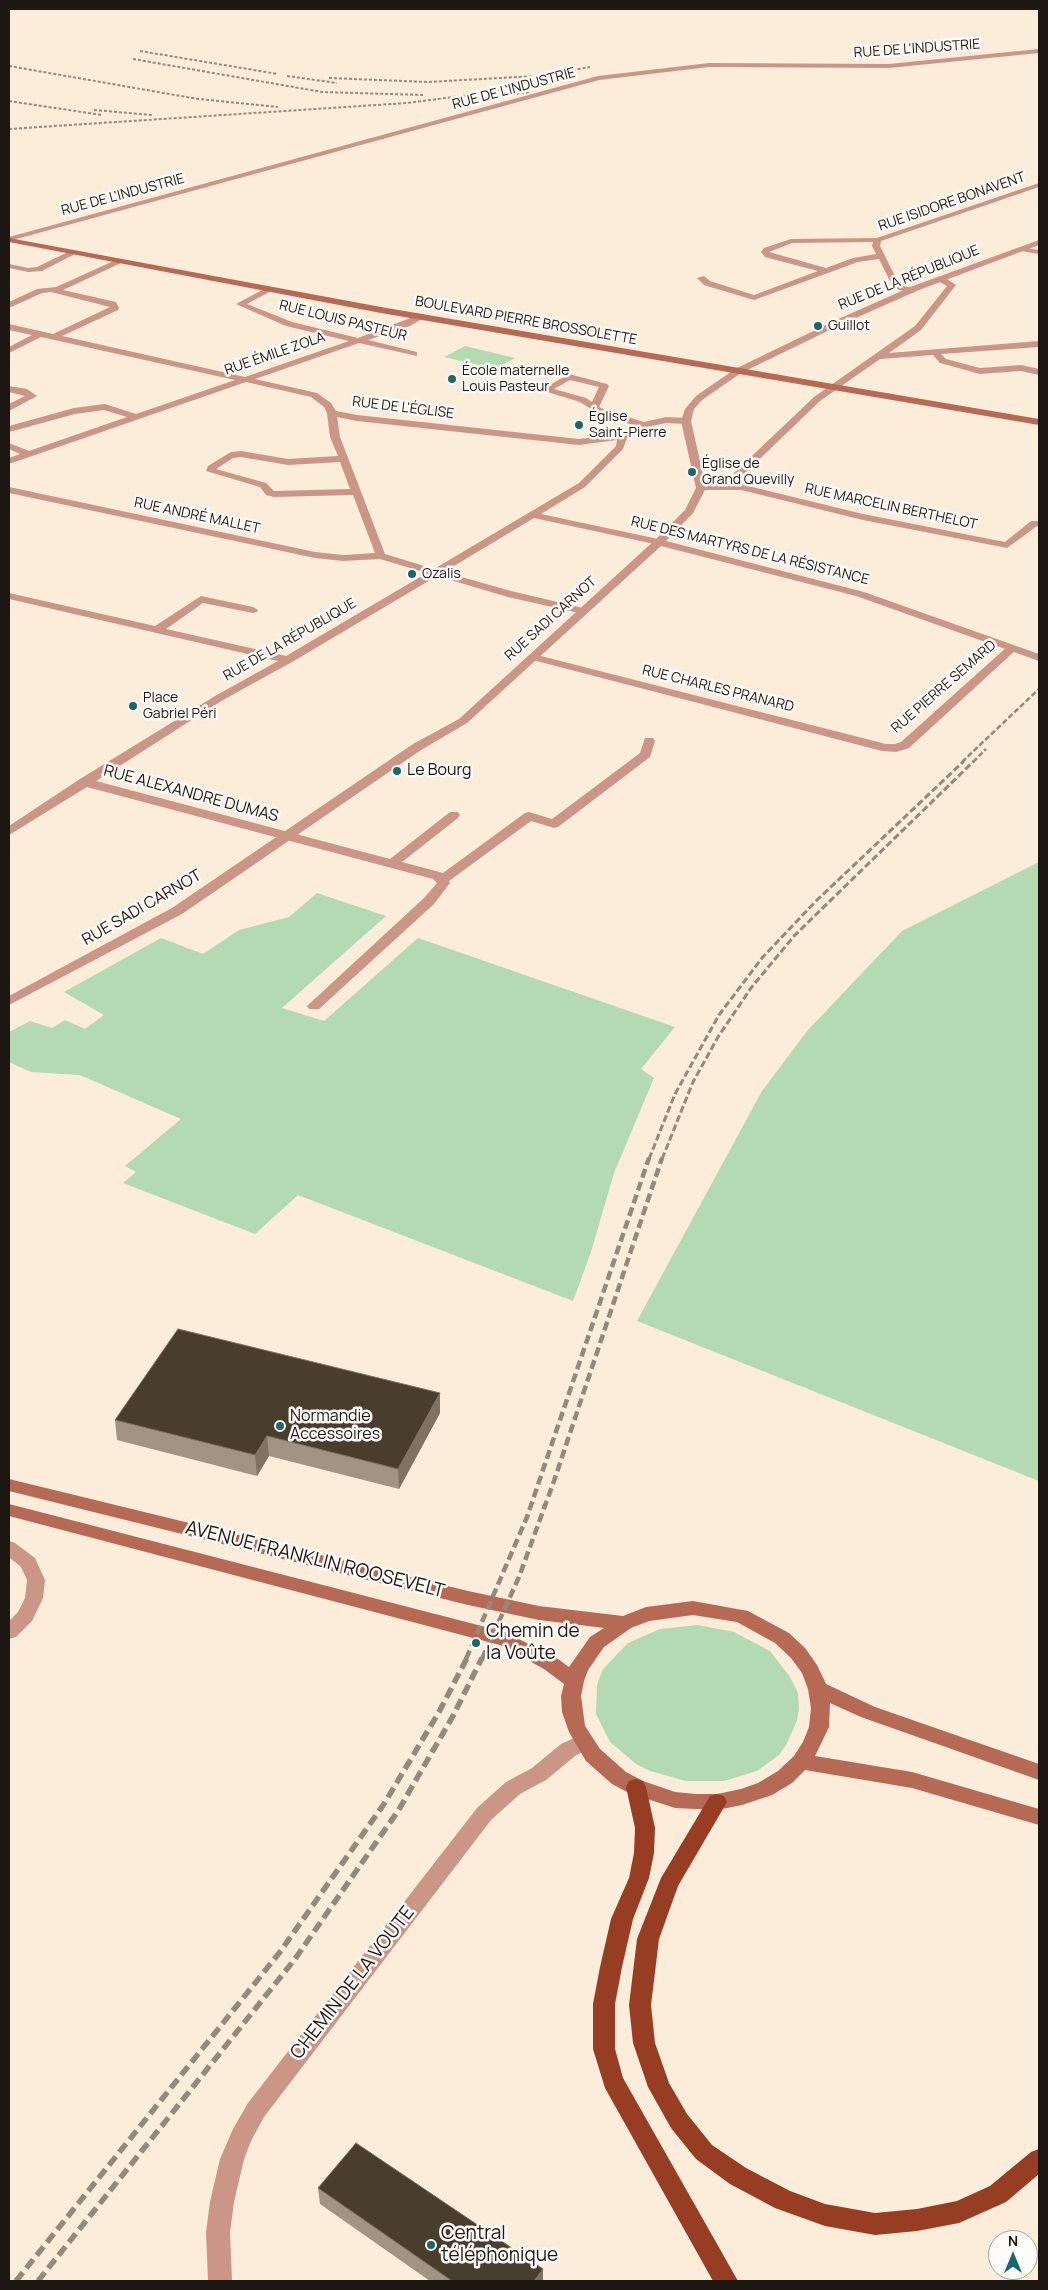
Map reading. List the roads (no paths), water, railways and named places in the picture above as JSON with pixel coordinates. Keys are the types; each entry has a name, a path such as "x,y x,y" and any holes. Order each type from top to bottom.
{"highway":[{"path":"636,1787 644,1828 644,1853 639,1878 622,1919 611,1967 604,2004 604,2049 612,2081 726,2281"},
{"path":"717,1802 677,1868 662,1902 648,1939 640,2005 644,2043 660,2087 679,2121 704,2152 738,2176 783,2200 825,2215 875,2224 917,2220 959,2212 998,2194 1039,2160"}],"main road":[{"name":"BOULEVARD PIERRE BROSSOLETTE","path":"9,240 422,317 1039,422"},
{"name":"AVENUE FRANKLIN ROOSEVELT","path":"9,1484 477,1600 539,1613 624,1623"},
{"name":"AVENUE FRANKLIN ROOSEVELT","path":"9,1510 504,1639 552,1664 574,1681"},
{"path":"693,1608 717,1610 741,1616 782,1638 810,1670 818,1689 821,1708 820,1727 812,1745 801,1762 785,1777 765,1789 742,1797 717,1802 675,1800 636,1787 605,1768 583,1742 572,1712 571,1696 579,1666 597,1642 624,1623 646,1614 669,1610 693,1608"},
{"path":"818,1689 868,1712 1039,1772"},
{"path":"801,1762 912,1780 1039,1817"}],"street":[{"name":"RUE DE L'INDUSTRIE","path":"9,240 598,78 669,68 709,65 889,66 1039,51"},
{"name":"RUE ISIDORE BONAVENT","path":"911,290 902,288 894,281 876,246 878,240 1039,185"},
{"path":"826,271 766,252 791,241 878,240"},
{"name":"RUE DE LA RÉPUBLIQUE","path":"738,371 839,322 911,290 1039,242"},
{"path":"1024,249 1039,252"},
{"path":"9,266 28,270 39,269 74,253"},
{"path":"701,278 707,283 754,298 856,260 881,256"},
{"path":"9,305 40,291 58,289 118,261"},
{"path":"742,488 735,481 737,475 832,387 918,328 952,285 942,279"},
{"name":"RUE LOUIS PASTEUR","path":"268,289 240,304 289,324 414,354"},
{"path":"52,290 113,304 115,308 54,337"},
{"name":"RUE ÉMILE ZOLA","path":"9,461 422,317"},
{"name":"RUE DE L'ÉGLISE","path":"9,327 314,395 328,405 332,413 357,418 579,442 623,438 644,425 666,420 686,421"},
{"path":"9,350 40,334"},
{"path":"879,356 1039,344"},
{"path":"935,352 943,361 980,371 1021,368 1039,372"},
{"path":"701,488 686,421 690,409 698,398 738,371"},
{"path":"594,408 604,386 569,377 546,390 583,400 594,408 602,412 644,425"},
{"path":"9,388 24,391 32,396 9,408"},
{"path":"11,426 74,411 105,407 136,416"},
{"path":"332,413 335,437 381,556 508,594 583,611"},
{"name":"RUE DE LA RÉPUBLIQUE","path":"9,831 220,698 288,660 582,485 620,447 623,438"},
{"path":"9,446 28,454"},
{"path":"343,459 288,462 241,454 225,457 211,468 211,471 215,474 264,486 269,493 274,494 356,492"},
{"name":"RUE MARCELIN BERTHELOT","path":"701,488 742,488 863,516 1007,545 1035,523 1039,524"},
{"name":"RUE SADI CARNOT","path":"9,1001 177,911 288,837 417,747 463,721 659,542 689,511 701,488"},
{"name":"RUE ANDRÉ MALLET","path":"9,490 315,555 343,558 381,556"},
{"name":"RUE DES MARTYRS DE LA RÉSISTANCE","path":"534,515 659,542 860,594 1039,658"},
{"path":"9,596 288,660"},
{"path":"158,629 201,599 254,610"},
{"name":"RUE PIERRE SEMARD","path":"896,748 905,745 1012,648"},
{"name":"RUE CHARLES PRANARD","path":"533,657 886,748 896,748"},
{"path":"441,880 459,869 528,816 554,824 646,754 649,741"},
{"name":"RUE ALEXANDRE DUMAS","path":"84,782 288,837"},
{"path":"392,864 454,815"},
{"path":"288,837 438,876 444,883 429,901 314,1006"},
{"path":"9,1548 29,1563 36,1580 34,1598 25,1616 9,1632"},
{"name":"CHEMIN DE LA VOUTE","path":"220,2281 218,2232 222,2202 232,2160 241,2136 256,2110 484,1814 513,1788 539,1774 568,1750 583,1742"}],"railway":[{"path":"140,51 278,74"},
{"path":"133,59 322,92 423,95"},
{"path":"9,66 198,99 278,107"},
{"path":"553,74 590,67"},
{"path":"9,129 407,103 492,92 559,74"},
{"path":"287,76 337,83"},
{"path":"329,78 428,82 536,76"},
{"path":"501,96 530,92"},
{"path":"9,101 102,115"},
{"path":"94,110 152,115"},
{"path":"962,762 1039,689"},
{"path":"974,761 986,749"},
{"path":"649,1159 675,1094 719,1015 762,958 815,902 964,761"},
{"path":"662,1159 693,1082 718,1037 751,988 795,935 974,761"},
{"path":"466,1659 527,1517 649,1158"},
{"path":"482,1659 519,1577 554,1481 662,1158"},
{"path":"16,2281 280,1952 384,1804 439,1712 467,1658"},
{"path":"38,2281 295,1959 398,1811 453,1716 482,1658"}],"place":[{"name":"Guillot","path":"818,326"},
{"name":"École maternelle Louis Pasteur","path":"452,379"},
{"name":"Église Saint-Pierre","path":"579,425"},
{"name":"Église de Grand Quevilly","path":"692,472"},
{"name":"Ozalis","path":"412,574"},
{"name":"Place Gabriel Péri","path":"133,706"},
{"name":"Le Bourg","path":"397,771"},
{"name":"Normandie Accessoires","path":"280,1426"},
{"name":"Chemin de la Voûte","path":"476,1643"},
{"name":"Central téléphonique","path":"431,2245"}]}
